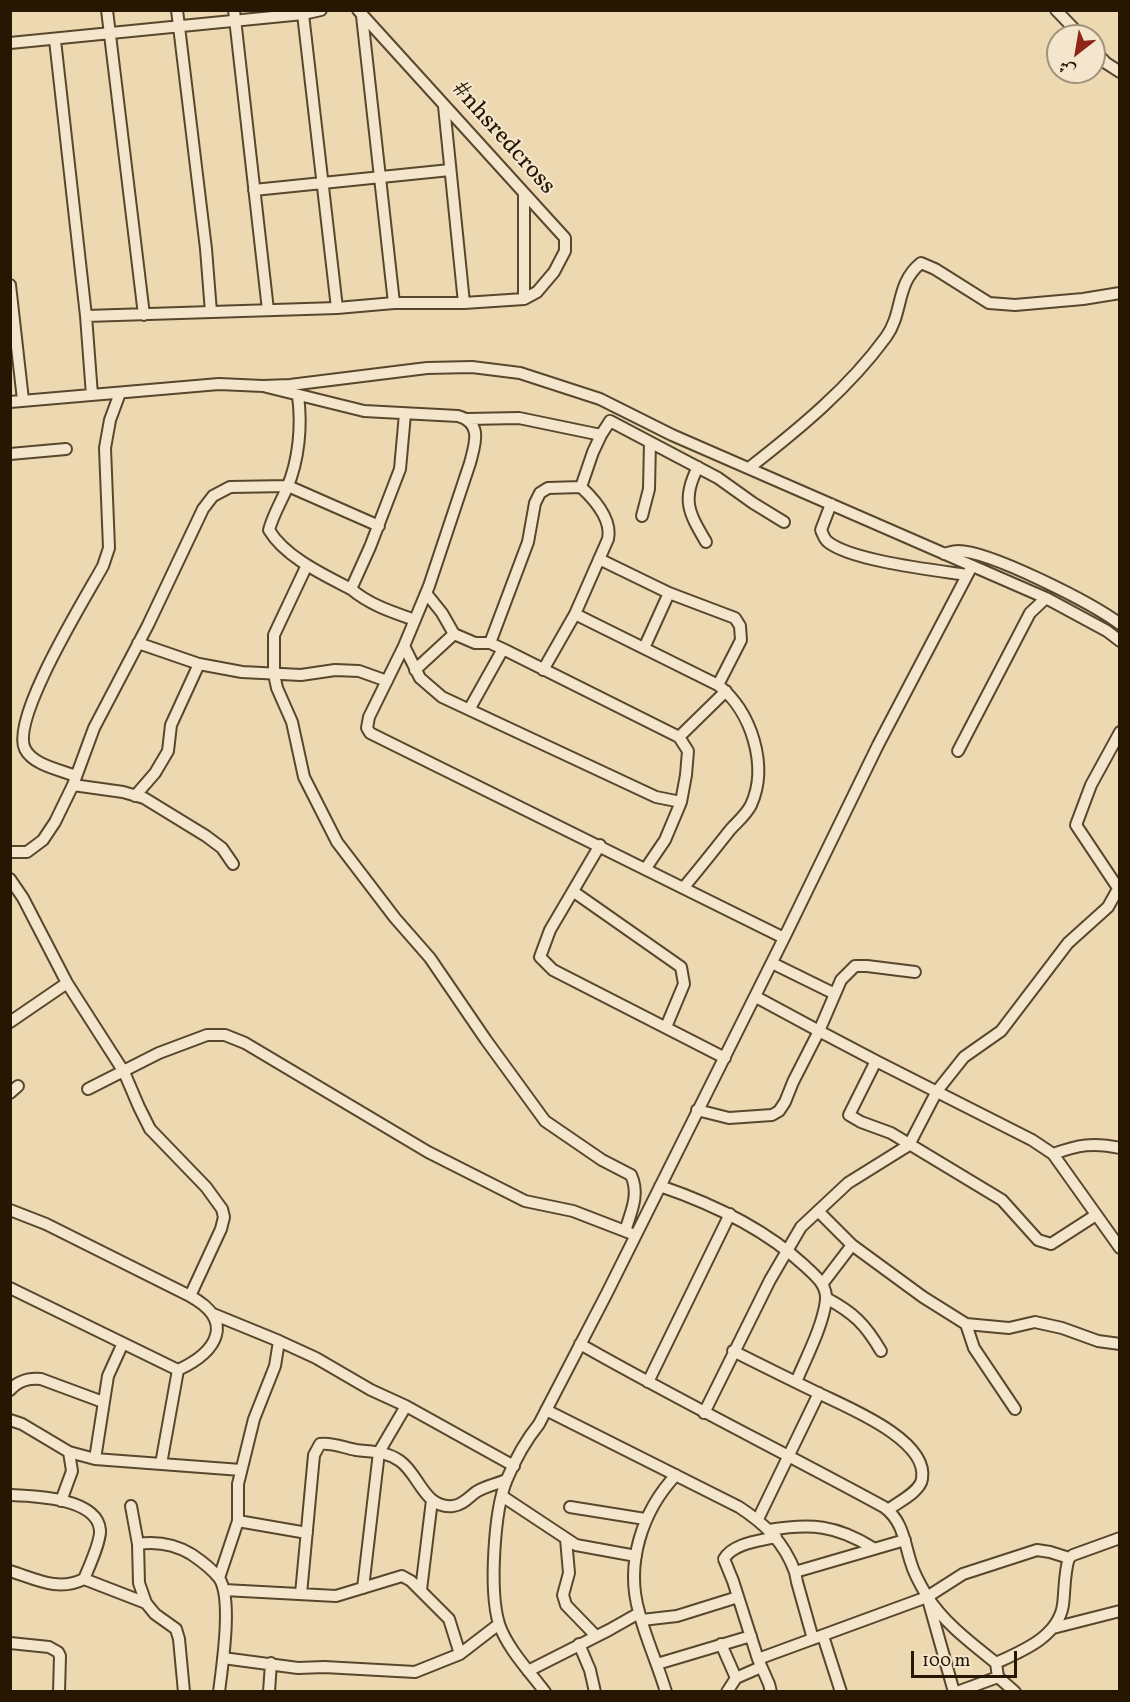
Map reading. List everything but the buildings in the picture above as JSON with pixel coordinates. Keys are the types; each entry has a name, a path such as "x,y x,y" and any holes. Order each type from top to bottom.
{"street":[{"path":"107,10 144,315"},
{"path":"177,10 206,249 211,312"},
{"path":"10,43 178,26 235,15 303,14 321,10"},
{"path":"1056,10 1069,24"},
{"path":"360,13 394,303"},
{"name":"#nhsredcross","path":"360,13 565,238 565,251 554,272 537,292 524,298"},
{"path":"303,14 337,308"},
{"path":"235,15 268,310"},
{"path":"55,40 86,316 92,395"},
{"path":"1106,63 1119,72"},
{"path":"444,106 464,303"},
{"path":"254,190 450,170"},
{"path":"86,316 337,308 394,303 464,303 524,298 524,194"},
{"path":"749,468 851,380 887,335 896,320 902,287 912,270 921,263 935,269 989,303 1026,304 1119,293"},
{"path":"10,285 23,400"},
{"path":"10,402 219,384 290,385 427,368 472,367 520,373 600,399 616,409 944,554 970,570 1046,598 1107,631 1119,641"},
{"path":"263,386 364,411 458,416 467,419 519,418 601,435"},
{"path":"120,393 110,420 105,448 109,548 103,566 43,674 21,735 23,747 29,755 75,780 144,798 206,836 222,848 233,864"},
{"path":"298,396 299,439 288,486 273,516 269,530 274,539 307,565 385,610 415,620"},
{"path":"581,487 593,452 616,409"},
{"path":"351,589 379,526 400,469 405,414"},
{"path":"467,419 473,424 475,431 475,444 470,463 426,593 404,646 369,717 367,728 370,733 784,938"},
{"path":"610,421 718,478 784,522"},
{"path":"642,516 649,489 650,442"},
{"path":"10,454 66,449"},
{"path":"698,467 690,483 687,503 690,516 706,542"},
{"path":"10,852 27,852 43,840 55,822 75,780 94,728 138,644 203,509 213,496 230,487 288,486 379,526"},
{"path":"490,643 528,542 535,503 540,493 548,488 581,487 597,502 609,531 575,614 543,670"},
{"path":"831,504 821,530 825,540 836,547 857,555 970,570"},
{"path":"944,554 958,551 995,560 1062,591 1109,616 1119,624"},
{"path":"599,559 669,593 735,618 740,626 741,640 722,688 680,737"},
{"path":"307,565 274,635 274,674 277,688 292,722 304,777 337,842 395,918 430,958 545,1121 602,1160 631,1176 635,1183 635,1202 625,1231"},
{"path":"545,1692 515,1653 499,1624 494,1581 495,1539 506,1480 546,1410 636,1235 697,1110 756,997 878,745 970,570"},
{"path":"426,593 442,613 454,634 475,643 490,643 680,737 688,751 681,801 665,840 646,868"},
{"path":"644,648 669,593"},
{"path":"958,751 1030,613 1046,598"},
{"path":"575,614 722,688 742,711 754,743 757,773 755,792 750,806 742,817 684,887"},
{"path":"415,670 454,634"},
{"path":"138,644 199,664 242,672 301,675 336,670 359,671 387,681"},
{"path":"404,646 415,670 426,685 442,697 459,706 470,708 656,797 681,801"},
{"path":"470,708 503,649"},
{"path":"135,796 155,773 168,751 171,725 199,664"},
{"path":"704,1413 770,1280 801,1227 848,1183 909,1145 937,1091 964,1057 1001,1031 1068,943 1108,907 1119,890 1076,825 1091,785 1119,732"},
{"path":"600,845 550,930 540,957 553,970 725,1058"},
{"path":"10,879 67,983 124,1072 150,1130 206,1187 222,1209 224,1217 221,1229 190,1296"},
{"path":"573,892 681,967 684,984 666,1027"},
{"path":"772,963 835,994"},
{"path":"697,1110 729,1118 772,1115 779,1111 786,1102 793,1082 819,1031 841,980 855,966 915,972"},
{"path":"10,1022 67,983"},
{"path":"756,997 1032,1140 1053,1154 1119,1248"},
{"path":"88,1089 159,1053 207,1035 225,1035 245,1043 428,1152 525,1201 573,1211 636,1235"},
{"path":"876,1061 849,1115 891,1133 1002,1200 1038,1240 1051,1244 1096,1215"},
{"path":"1053,1154 1084,1145 1119,1148"},
{"path":"660,1186 730,1214 762,1233 823,1283 826,1298 818,1328 796,1382"},
{"path":"10,1210 46,1224 204,1303 218,1324 216,1337 210,1348 194,1363 178,1370 10,1288"},
{"path":"818,1210 852,1245 923,1297 966,1324 1009,1328 1035,1322 1062,1328 1098,1341 1119,1344"},
{"path":"648,1382 730,1214"},
{"path":"823,1283 852,1245"},
{"path":"826,1298 844,1308 867,1328 881,1352"},
{"path":"213,1314 316,1358 514,1466"},
{"path":"966,1324 975,1348 1015,1410"},
{"path":"219,1578 238,1521 237,1493 241,1470 254,1419 278,1356 279,1341"},
{"path":"95,1459 108,1376 123,1343"},
{"path":"580,1344 704,1413 790,1455 888,1510 901,1525 912,1566 927,1597 956,1692 998,1677"},
{"path":"733,1351 871,1418 891,1431 916,1457 922,1472 920,1486 888,1510"},
{"path":"161,1464 178,1370"},
{"path":"10,1390 21,1381 42,1378 103,1402"},
{"path":"758,1519 819,1393"},
{"path":"363,1588 379,1452 406,1406"},
{"path":"546,1410 739,1507 758,1519 787,1551 795,1572 796,1582 841,1692"},
{"path":"10,1420 22,1424 69,1452 95,1459 241,1470"},
{"path":"301,1594 316,1448 326,1443 379,1452 398,1459 407,1466 432,1500 447,1506 455,1506 476,1492 506,1480"},
{"path":"61,1501 72,1471 69,1452"},
{"path":"666,1692 641,1617 634,1582 636,1556 645,1519 675,1475"},
{"path":"10,1495 75,1503 93,1514 99,1523 101,1532 84,1579 74,1584 52,1586 10,1571"},
{"path":"502,1496 566,1539 586,1548 636,1556"},
{"path":"421,1590 432,1500"},
{"path":"131,1506 138,1544 139,1583 146,1603 155,1614 176,1629 184,1692"},
{"path":"570,1507 645,1519"},
{"path":"238,1521 306,1533"},
{"path":"771,1692 724,1562 725,1556 734,1549 792,1526 836,1529 850,1534 873,1548"},
{"path":"1053,1628 1063,1608 1069,1558 1119,1538"},
{"path":"566,1539 569,1573 563,1596 566,1605 596,1636"},
{"path":"795,1572 905,1540"},
{"path":"138,1544 158,1542 177,1547 199,1559 219,1578 224,1590 226,1623 219,1692"},
{"path":"727,1692 736,1678 759,1663 927,1597 963,1574 1037,1550 1069,1558"},
{"path":"224,1590 336,1596 402,1576 421,1590 449,1619 460,1654"},
{"path":"84,1579 146,1603"},
{"path":"528,1671 579,1644 641,1617 671,1618 738,1597"},
{"path":"927,1597 954,1629 996,1663 998,1677 1016,1692"},
{"path":"996,1663 1028,1648 1053,1628 1119,1611"},
{"path":"223,1658 298,1668 324,1667 415,1672 460,1654 499,1624"},
{"path":"657,1664 751,1636"},
{"path":"10,1643 49,1647 58,1652 60,1656 59,1692"},
{"path":"579,1644 590,1670 595,1692"},
{"path":"721,1644 736,1678"},
{"path":"269,1692 271,1663"}]}
